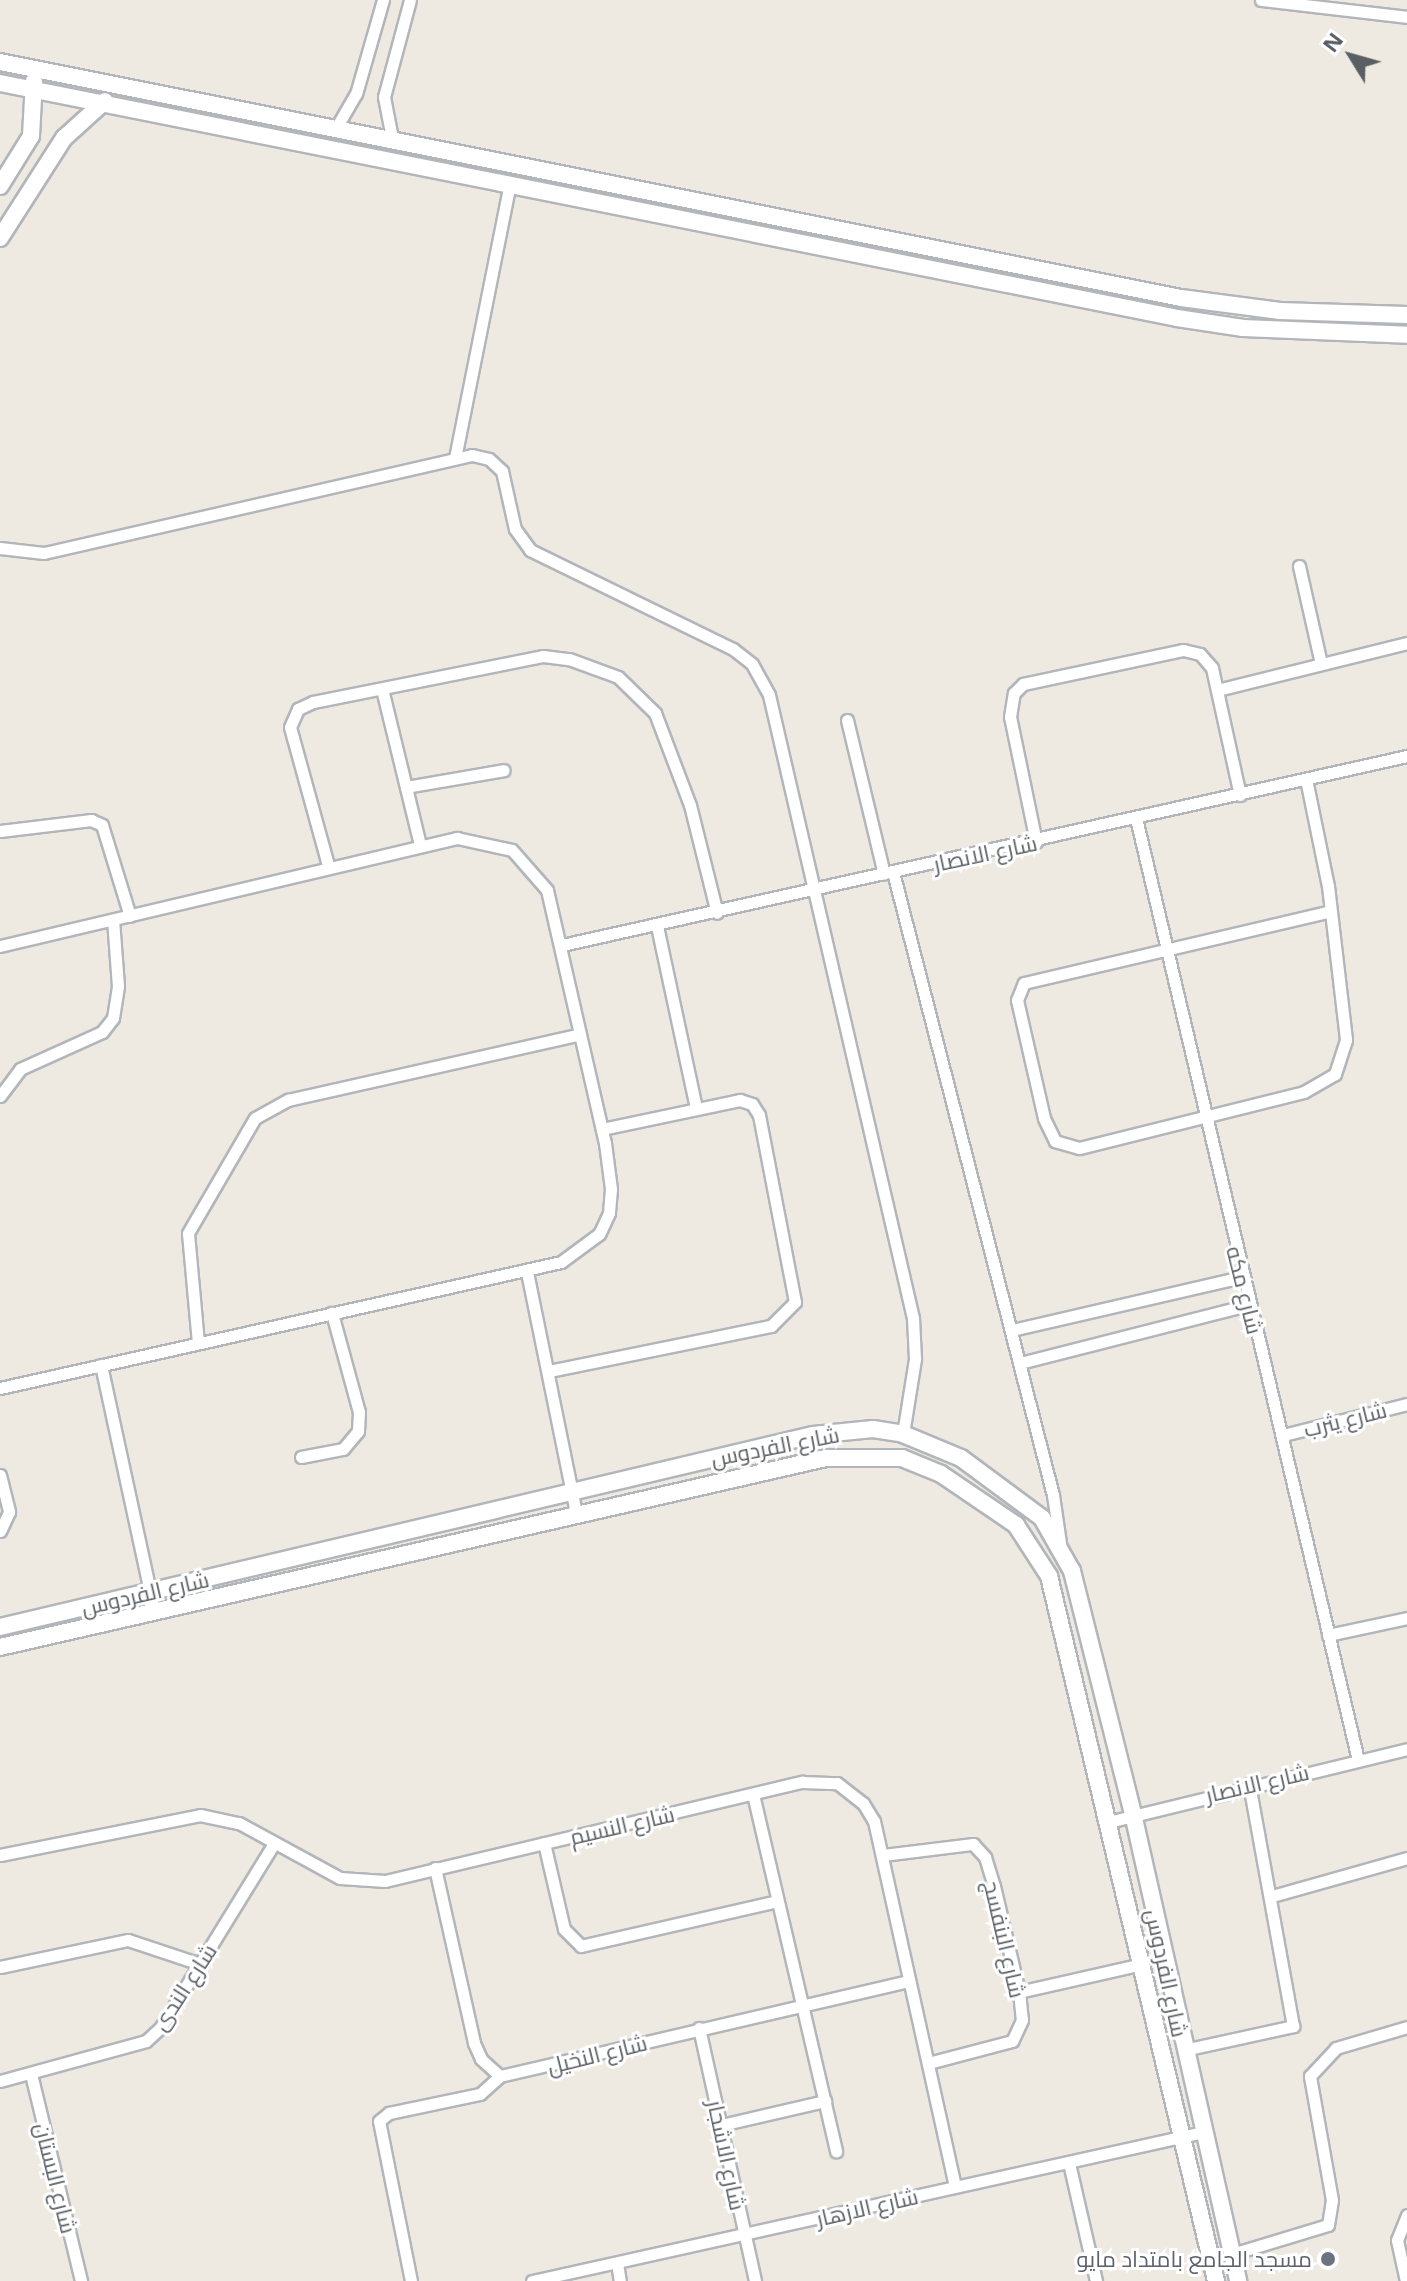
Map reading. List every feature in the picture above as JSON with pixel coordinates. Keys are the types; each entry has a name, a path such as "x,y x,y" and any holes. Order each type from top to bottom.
{"street":[{"path":"336,128 356,94 383,0"},
{"path":"392,138 384,97 410,0"},
{"path":"1261,0 1407,17"},
{"path":"0,62 1192,300 1280,311 1407,315"},
{"path":"0,186 31,136 35,69"},
{"path":"0,83 431,165 1177,318 1266,330 1407,335"},
{"path":"0,238 64,138 123,85"},
{"path":"431,165 432,148"},
{"path":"455,458 510,182"},
{"path":"0,548 44,553 455,458 481,456 502,471 515,529 530,550 733,649 752,664 769,695 913,1318 915,1359 903,1434"},
{"path":"1299,566 1321,664"},
{"path":"1217,690 1407,643"},
{"path":"1036,842 1010,717 1014,693 1023,684 1183,650 1200,654 1212,668 1240,795"},
{"path":"328,865 293,738 293,716 313,702 543,656 595,666 618,677 655,713 668,736 717,913"},
{"path":"382,689 420,845"},
{"path":"847,720 1012,1330 1053,1495 1060,1543"},
{"name":"شارع الانصار","path":"562,945 815,892 1407,756"},
{"path":"406,787 504,770"},
{"path":"1306,779 1330,911 1346,1040 1335,1074 1304,1092 1079,1148 1055,1141 1044,1118 1017,1000 1032,978 1330,911"},
{"name":"شارع مكه","path":"1136,818 1168,948 1203,1117 1283,1435 1358,1760"},
{"path":"0,831 91,820 102,825 130,916"},
{"path":"0,946 328,865 457,838 512,850 547,890 602,1129 611,1189 609,1213 599,1234 582,1251 527,1272 0,1388"},
{"path":"0,1096 36,1059 87,1040 113,1018 118,986 113,920"},
{"path":"657,926 696,1108"},
{"path":"198,1343 188,1233 255,1118 288,1100 580,1034"},
{"path":"549,1371 771,1326 789,1314 795,1302 759,1115 752,1104 740,1100 602,1129"},
{"path":"527,1272 576,1513"},
{"path":"1012,1330 1241,1277"},
{"path":"1020,1363 1248,1305"},
{"path":"301,1457 343,1449 358,1431 359,1412 332,1313"},
{"path":"101,1365 154,1611"},
{"name":"شارع يثرب","path":"1283,1435 1407,1404"},
{"name":"شارع الفردوس","path":"0,1627 813,1435 873,1429 903,1434 991,1476 1042,1518 1060,1543 1082,1604 1133,1814 1238,2281"},
{"name":"شارع الفردوس","path":"0,1647 576,1513 856,1455 902,1458 962,1486 1016,1525 1041,1559 1073,1661 1216,2281"},
{"path":"0,1475 9,1512 0,1531"},
{"path":"1328,1635 1407,1618"},
{"name":"شارع الانصار","path":"1108,1822 1249,1784 1407,1749"},
{"name":"شارع النسيم","path":"0,1855 200,1815 221,1816 319,1870 362,1882 820,1779 837,1783 863,1803 874,1821 955,2186"},
{"path":"1184,2050 1293,2026 1272,1896 1249,1784"},
{"path":"753,1794 836,2152"},
{"name":"شارع الندى","path":"0,2081 146,2041 161,2027 274,1843"},
{"path":"544,1843 564,1929 581,1946 777,1901"},
{"name":"شارع البنفسج","path":"883,1855 973,1844 985,1857 1019,1992 1022,2020 1012,2041 928,2063"},
{"path":"1272,1896 1407,1858"},
{"path":"435,1868 474,2043 481,2059 500,2076"},
{"path":"0,1967 128,1940 200,1964"},
{"path":"1019,1992 1142,1964"},
{"name":"شارع النخيل","path":"411,2281 379,2121 389,2113 480,2094 500,2076 909,1981"},
{"path":"1232,2254 1328,2225 1332,2200 1310,2076 1336,2048 1407,2027"},
{"name":"شارع الاشجار","path":"699,2028 755,2281"},
{"name":"شارع البستان","path":"31,2074 81,2281"},
{"path":"721,2125 825,2101"},
{"name":"شارع الازهار","path":"532,2281 1203,2132"},
{"path":"1069,2163 1096,2281"},
{"path":"1406,2281 1397,2240 1407,2215"},
{"path":"617,2263 620,2281"}],"place":[{"name":"مسجد الجامع بامتداد مايو","path":"1328,2259"}]}
